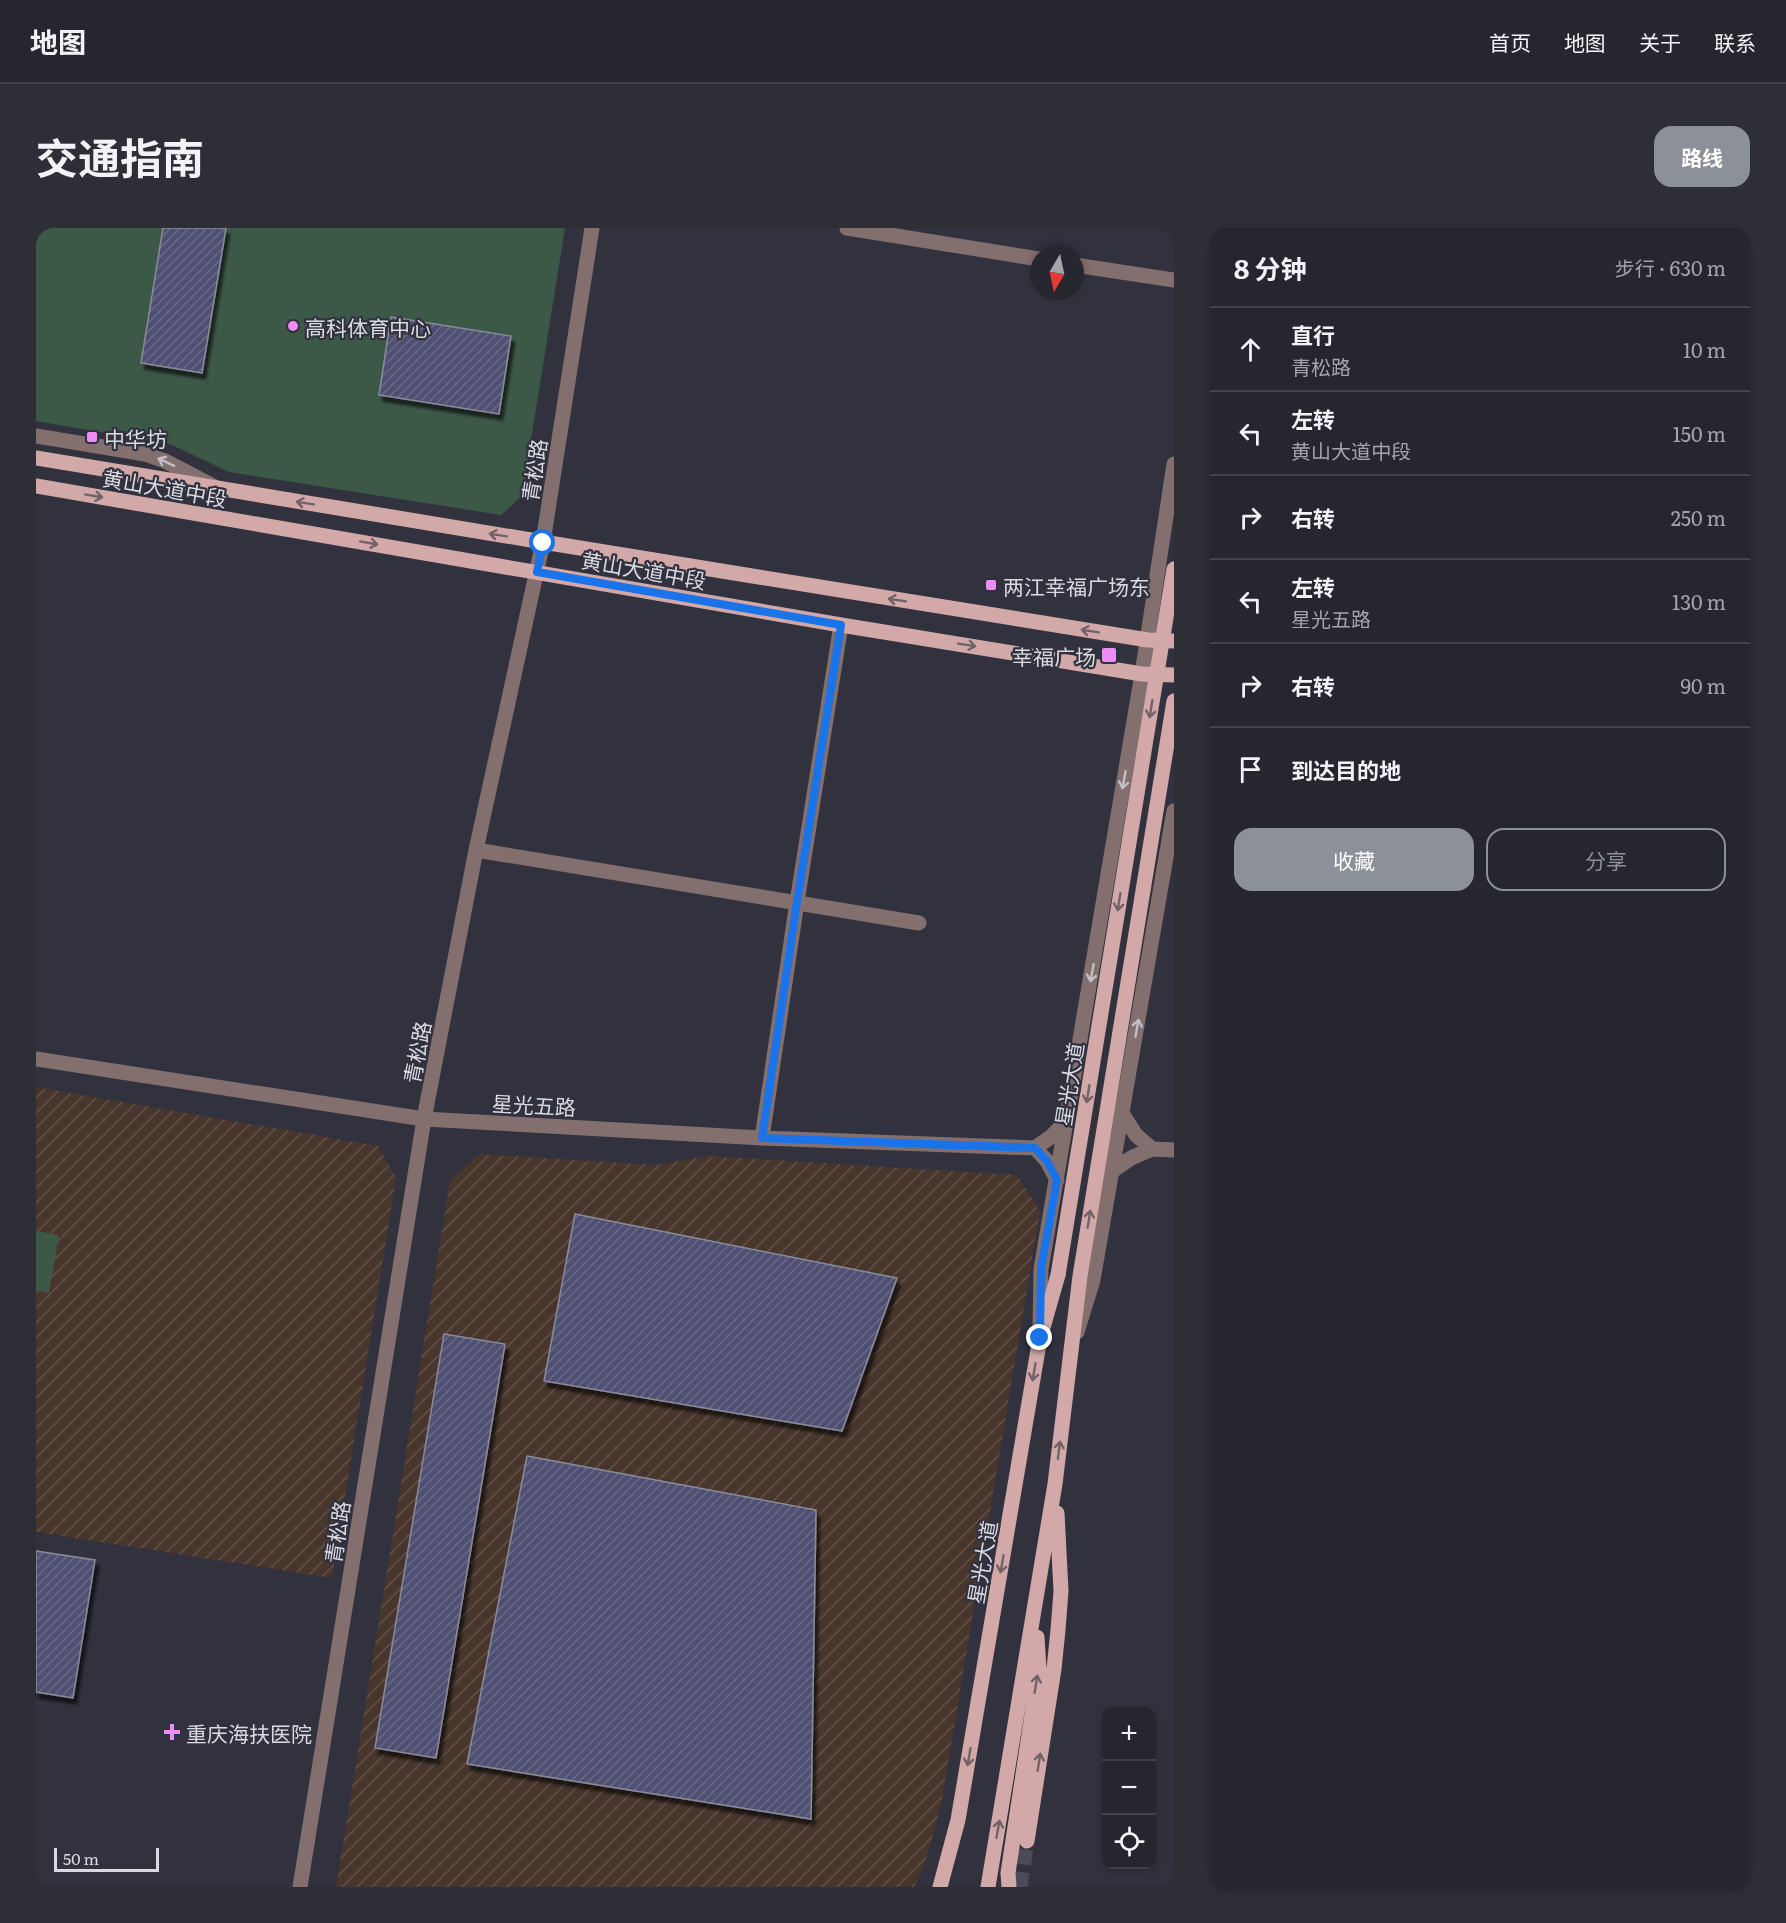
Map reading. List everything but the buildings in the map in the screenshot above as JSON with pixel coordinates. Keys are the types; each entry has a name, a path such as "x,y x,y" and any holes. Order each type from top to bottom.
{"main road":[{"name":"黄山大道中段","path":"36,458 543,543 1148,640 1174,641"},
{"name":"黄山大道中段","path":"36,486 841,625 1142,674 1174,675"},
{"name":"星光大道","path":"940,1887 958,1820 1040,1338 1058,1275 1174,569"},
{"name":"星光大道","path":"988,1887 1055,1484 1080,1276 1174,700"},
{"path":"1027,1841 1058,1630 1061,1591 1055,1484"},
{"path":"1009,1887 1008,1873 1038,1669 1035,1608"}],"street":[{"name":"青松路","path":"300,1887 424,1119 476,850 543,543 592,228"},
{"path":"847,228 1030,258"},
{"path":"1084,266 1174,280"},
{"path":"36,436 153,456 218,489"},
{"path":"1040,1338 1041,1269 1148,640 1174,464"},
{"path":"762,1138 841,625"},
{"path":"1071,1352 1093,1280 1174,811"},
{"path":"476,850 919,923"},
{"name":"星光五路","path":"36,1059 424,1119 762,1138 1035,1148"},
{"path":"1122,1113 1136,1135 1152,1149"},
{"path":"1057,1180 1047,1161 1035,1148 1052,1136 1067,1120"},
{"path":"1112,1172 1131,1158 1152,1149 1174,1150"}],"shaded area":[{"path":"36,1087 378,1146 396,1178 332,1578 36,1532"},
{"path":"480,1154 655,1165 707,1156 1017,1175 1040,1211 941,1805 925,1863 914,1887 336,1887 450,1180"}],"green space":[{"name":"高科体育中心","path":"36,228 565,228 522,496 501,515 229,472 170,444 36,421"},
{"path":"36,1231 59,1235 49,1293 36,1290"}],"tunnel":[{"path":"1020,1887 1027,1841"}],"place":[{"name":"高科体育中心","path":"293,326"},
{"name":"中华坊","path":"92,437"},
{"name":"两江幸福广场东","path":"991,585"},
{"name":"幸福广场","path":"1109,655"},
{"name":"重庆海扶医院","path":"172,1732"}],"route":[{"path":"543,543 537,572 841,625 762,1138 1035,1148 1047,1161 1057,1180 1041,1269 1040,1338"}]}
